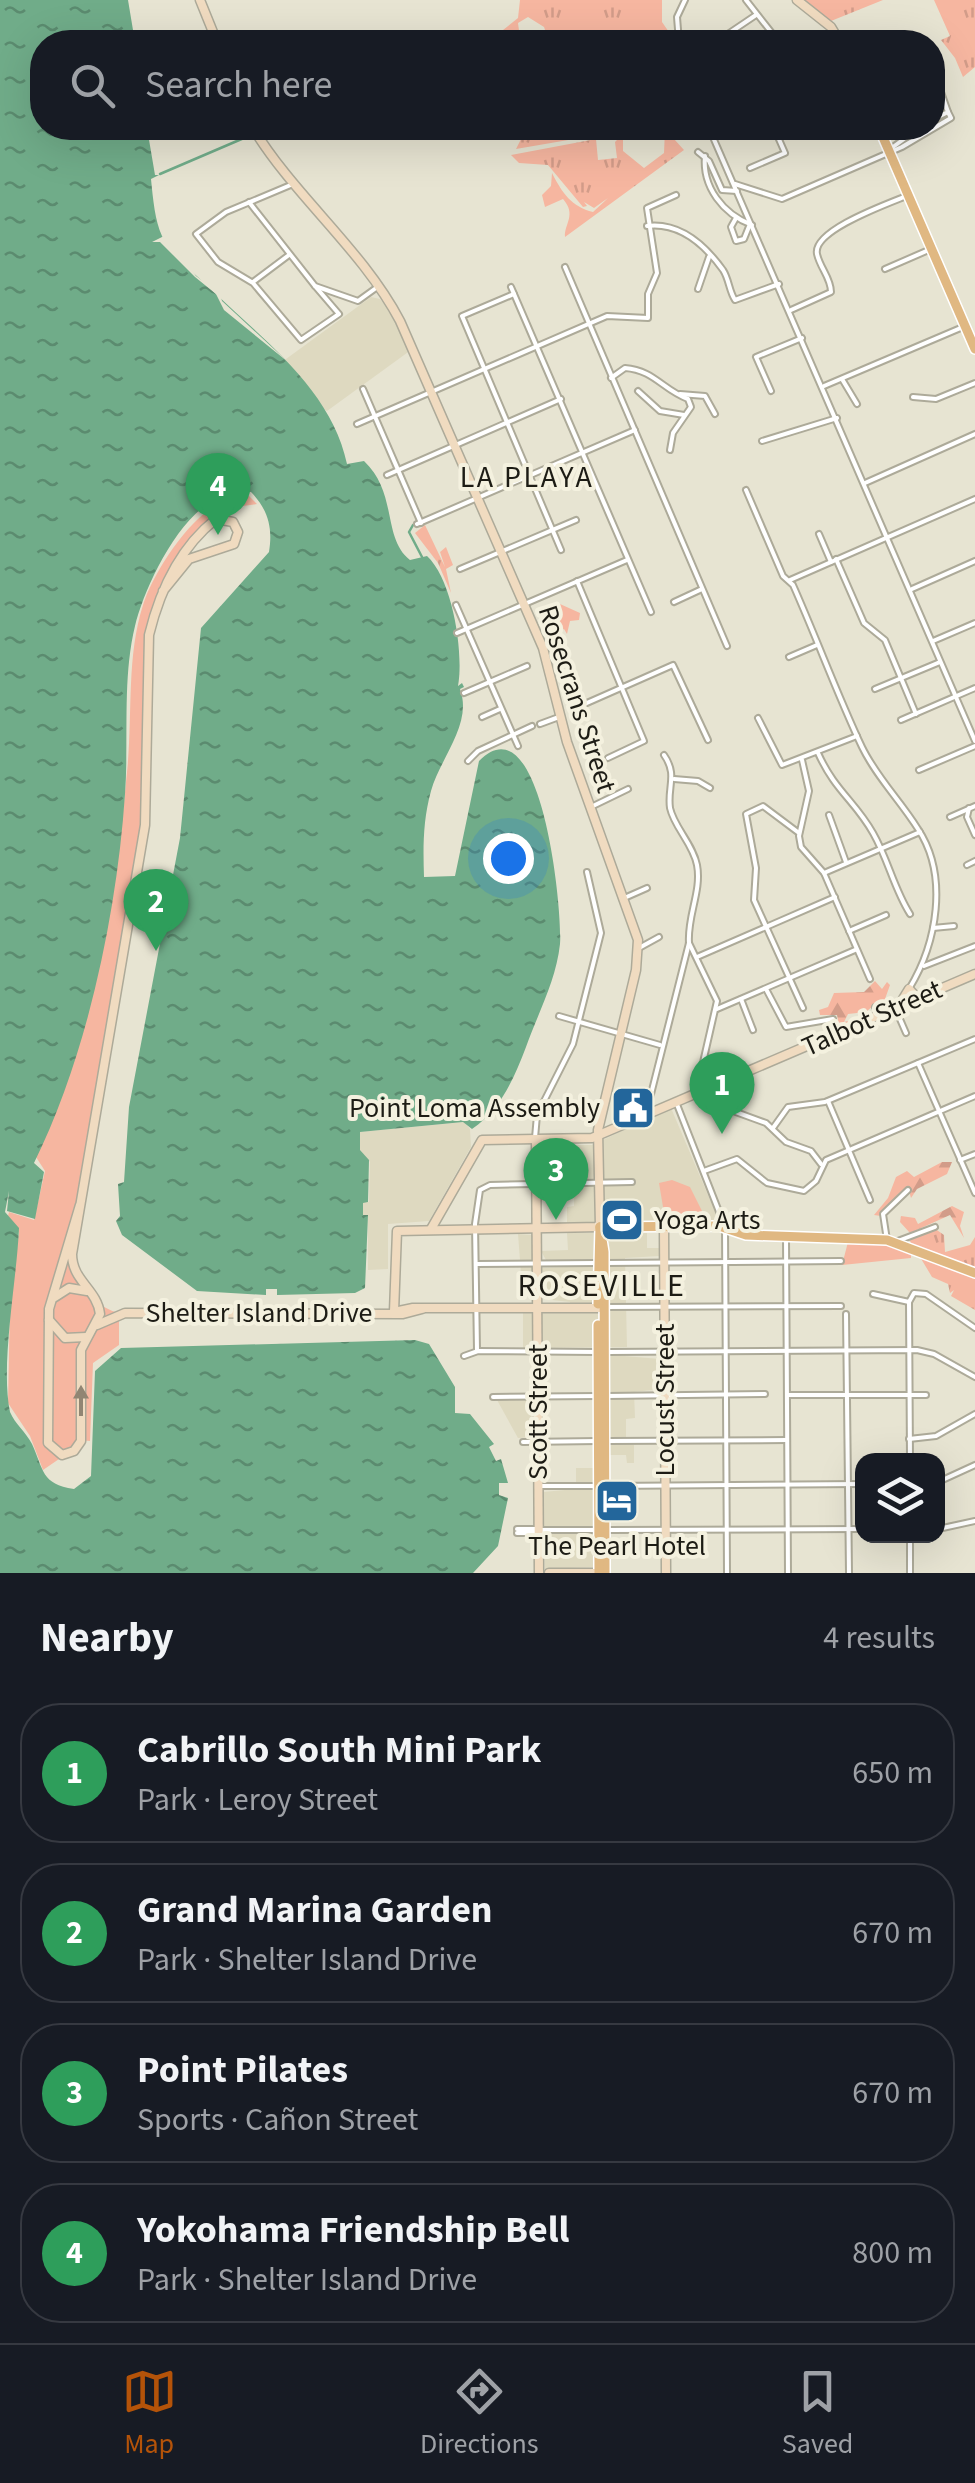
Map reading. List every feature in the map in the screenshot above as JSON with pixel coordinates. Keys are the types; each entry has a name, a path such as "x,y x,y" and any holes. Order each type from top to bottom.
{"main road":[{"path":"884,140 975,350"},
{"path":"604,1227 725,1227 746,1236 891,1241 975,1273"},
{"name":"Rosecrans Street","path":"600,1573 600,1262 604,1227"}],"street":[{"path":"200,0 211,30"},
{"path":"678,30 677,18 685,0"},
{"path":"746,0 769,30"},
{"path":"798,0 834,30"},
{"path":"734,30 756,15"},
{"path":"945,102 950,115"},
{"path":"945,116 950,115"},
{"path":"945,118 950,115"},
{"name":"Rosecrans Street","path":"262,140 293,184 379,286 432,392 546,656 559,717 638,948 597,1136 597,1183 604,1227"},
{"path":"715,140 912,589 975,744 919,770"},
{"path":"750,168 784,153 779,140"},
{"path":"890,151 904,140"},
{"path":"735,184 782,199 908,140"},
{"path":"698,152 705,156 722,190 738,191"},
{"path":"705,156 708,184 736,218 751,224"},
{"path":"248,202 340,314 301,340 252,283 218,262 196,234 248,202 293,184"},
{"path":"356,424 616,314 650,316 648,294 657,273 647,208 676,195"},
{"path":"791,310 831,292 816,252 818,244 838,226 909,195"},
{"path":"736,218 731,228 736,241 744,239 751,224"},
{"path":"647,226 670,226 693,237 725,272 736,300 779,284"},
{"path":"885,269 932,249"},
{"path":"252,283 290,255"},
{"path":"698,289 709,258"},
{"path":"566,267 728,646"},
{"path":"315,286 358,301 379,286"},
{"path":"562,550 462,316 513,290 651,612"},
{"path":"367,295 390,303"},
{"path":"824,386 965,326"},
{"path":"771,392 756,357 802,338"},
{"path":"612,378 629,368 648,372 690,402 687,414 673,433 670,450"},
{"path":"842,379 857,404"},
{"path":"913,397 936,399 975,383"},
{"path":"364,389 419,524 635,430"},
{"path":"638,390 660,411 687,414"},
{"path":"675,394 705,396 715,414"},
{"path":"387,475 560,400"},
{"path":"762,441 837,418"},
{"path":"865,482 975,434"},
{"path":"746,490 876,774 920,832 935,880 933,928 922,966 894,1009"},
{"path":"790,580 975,499"},
{"path":"98,1325 100,1311 72,1265 143,840 146,664 152,624 163,591 194,540 219,518 230,520 237,528 233,544 200,553 180,566 163,591"},
{"path":"460,569 576,520"},
{"path":"819,534 864,623 885,640 916,714"},
{"path":"194,540 200,553"},
{"path":"457,633 629,559"},
{"path":"912,589 975,561"},
{"path":"577,582 644,742 608,758"},
{"path":"674,602 702,589"},
{"path":"456,605 518,746"},
{"path":"933,641 975,623"},
{"path":"789,657 818,644"},
{"path":"875,689 941,661"},
{"path":"580,706 673,664 708,740"},
{"path":"464,693 528,666"},
{"path":"901,720 975,688"},
{"path":"482,717 502,709"},
{"path":"540,724 559,717"},
{"path":"758,718 780,764 802,760 857,736"},
{"path":"468,762 478,750 532,726"},
{"path":"818,753 834,787 868,824 882,848 910,914"},
{"path":"646,1114 689,943 697,866 670,809 674,779 664,755"},
{"path":"802,760 810,791 800,833 805,855 824,873 870,979"},
{"path":"674,779 698,781 710,788"},
{"path":"588,808 628,789"},
{"path":"800,833 764,806 746,814 756,868 754,900 804,1008"},
{"path":"950,817 972,807"},
{"path":"972,807 967,817 975,835"},
{"path":"829,815 847,863"},
{"path":"824,873 920,832"},
{"path":"967,865 975,862"},
{"name":"Scott Street","path":"536,1573 537,1115 567,1060 600,933 588,872"},
{"path":"622,898 647,888"},
{"path":"698,957 835,897"},
{"path":"849,931 886,914"},
{"path":"933,928 954,926"},
{"path":"638,948 659,938"},
{"path":"689,943 717,1010 696,1093"},
{"path":"922,966 975,946"},
{"path":"717,1010 857,949"},
{"name":"Talbot Street","path":"431,1229 478,1143 485,1139 597,1136 975,974"},
{"path":"766,988 786,1027 833,1019"},
{"path":"909,989 913,1000"},
{"path":"741,999 753,1030"},
{"path":"874,1006 894,1009"},
{"path":"894,1009 906,1033"},
{"path":"559,1016 662,1045"},
{"path":"774,1128 788,1106 828,1101 975,1038"},
{"path":"918,1063 975,1194"},
{"path":"718,1084 731,1110 774,1128 786,1142 811,1151 821,1164"},
{"path":"704,1172 737,1159 764,1182 799,1192 814,1184 821,1164 975,1096"},
{"path":"828,1101 870,1200"},
{"path":"676,1102 725,1227 727,1573"},
{"path":"960,1160 975,1154"},
{"path":"478,1352 476,1198 490,1184 632,1182"},
{"path":"908,1190 888,1207 882,1220 891,1241 935,1227"},
{"path":"80,1205 49,1315 48,1443 57,1454 74,1451 81,1440 81,1355 86,1337 98,1325 125,1314"},
{"path":"394,1312 394,1234 431,1229 604,1227"},
{"name":"Locust Street","path":"664,1227 666,1573"},
{"path":"786,1237 788,1573"},
{"path":"476,1264 841,1261"},
{"path":"52,1302 69,1288 125,1314"},
{"path":"910,1453 908,1302 914,1293 924,1293 975,1328"},
{"path":"873,1294 908,1302"},
{"path":"601,1308 841,1306"},
{"name":"Shelter Island Drive","path":"125,1314 601,1308"},
{"path":"846,1314 849,1573"},
{"path":"49,1315 61,1336 86,1337"},
{"path":"464,1356 478,1352 909,1350 929,1352 975,1378"},
{"path":"493,1397 765,1394"},
{"path":"787,1395 926,1395"},
{"path":"910,1439 931,1438 975,1414"},
{"path":"523,1442 787,1440"},
{"path":"945,1479 975,1465"},
{"path":"538,1486 855,1484"},
{"path":"945,1527 975,1521"},
{"path":"517,1531 855,1529"},
{"path":"910,1543 910,1573"},
{"path":"549,1573 600,1573"}],"shaded area":[{"path":"371,297 380,299 394,316 411,350 327,411 224,358 286,359"},
{"path":"671,1108 719,1221 567,1223 567,1207 574,1206 575,1145 592,1145"},
{"path":"464,1122 470,1129 471,1147 429,1221 388,1224 388,1269 368,1270 368,1216 363,1216 363,1202 369,1202 370,1162 360,1150 359,1132"},
{"path":"567,1233 647,1233 647,1248 659,1248 659,1256 625,1258 627,1347 523,1348 523,1313 571,1313 570,1302 543,1299 542,1268 567,1267 568,1261 546,1260 541,1251 568,1250"},
{"path":"518,1234 533,1235 533,1286 522,1286"},
{"path":"612,1355 660,1359 661,1389 634,1392 635,1418 626,1419 626,1444 634,1445 634,1463 627,1463 626,1455 608,1455 607,1359"},
{"path":"497,1400 532,1400 532,1437 518,1438"},
{"path":"576,1468 595,1468 595,1567 545,1569 543,1492 576,1489"}],"green space":[{"path":"520,0 662,0 662,22 668,30 545,30 528,17 518,23 519,30 503,30 518,18"},
{"path":"803,0 883,0 831,21"},
{"path":"934,0 975,0 975,67 963,77 945,45 945,38 950,36"},
{"path":"520,140 568,140 516,149"},
{"path":"596,140 598,160 617,158 615,142 623,140 623,151 644,168 664,153 665,140 675,140 684,150 565,237 570,215 567,205 563,199 545,207 542,195 551,186 552,173 568,198 579,207 593,212 608,198 594,208 584,202 587,206 583,207 548,165 519,163 511,155"},
{"path":"248,495 257,504 227,508 193,538 157,593 145,667 145,817 70,1261 88,1294 119,1313 119,1345 93,1363 90,1441 80,1440 78,1446 43,1470 30,1436 8,1403 10,1302 19,1233 8,1216 9,1212 34,1220 45,1171 36,1157 72,1065 98,969 116,871 129,751 132,667 143,605 158,571 199,518 231,497"},
{"path":"425,525 445,567 440,552 446,547 453,565 446,569 451,593 438,563 415,533"},
{"path":"560,604 580,613 579,620 570,621 567,634 564,629 559,631 564,638 556,649 539,616 543,606"},
{"path":"875,981 882,989 887,982 890,985 885,999 892,1003 889,1008 874,1005 866,1012 848,1014 844,1022 875,1014 840,1030 837,1015 820,1015 819,1010 828,1007 834,993 864,992"},
{"path":"942,1162 952,1162 947,1174 917,1189 911,1198 908,1187 884,1208 881,1216 874,1215 888,1198 896,1177 907,1171 914,1177"},
{"path":"672,1180 690,1187 703,1213 669,1217 664,1213 659,1183"},
{"path":"952,1206 964,1212 960,1226 964,1238 950,1215 910,1233 900,1222 901,1216 915,1218 918,1224"},
{"path":"934,1228 944,1235 945,1252 970,1245 975,1237 975,1269 911,1244 909,1237"},
{"path":"848,1242 890,1246 911,1253 911,1258 842,1265"},
{"path":"920,1257 975,1279 975,1310 951,1296 954,1290 950,1293 948,1284 932,1277"}],"water":[{"path":"0,0 128,0 133,30 30,30 30,140 149,140 155,175 159,175 151,179 155,209 166,244 294,369 327,413 347,464 364,461 375,474 401,551 410,560 427,556 444,582 454,618 458,686 462,683 464,687 460,689 463,702 459,728 428,802 424,877 455,876 479,761 501,749 519,758 533,783 544,817 557,893 560,944 546,997 511,1082 491,1113 472,1129 463,1122 360,1132 360,1150 369,1160 368,1202 363,1203 363,1215 368,1215 365,1288 355,1293 277,1295 277,1289 266,1289 266,1295 197,1291 122,1235 116,1221 120,1216 118,1184 124,1182 129,1107 180,838 201,628 269,552 268,519 251,492 230,493 210,502 175,538 161,561 135,626 127,688 121,840 107,935 84,1031 34,1163 44,1172 35,1219 7,1211 9,1191 5,1212 19,1228 8,1347 10,1412 49,1479 74,1489 91,1476 95,1371 121,1348 415,1340 429,1344 455,1387 455,1413 470,1414 494,1444 489,1447 496,1461 501,1459 508,1483 499,1483 499,1495 508,1498 498,1546 473,1573 0,1573"}],"pier":[{"path":"166,235 196,276 220,293 222,301 288,362 224,310 216,294 195,277 160,242 152,242"}],"waterway":[{"path":"160,174 239,140"},
{"path":"413,525 409,532 422,557"}],"place":[{"name":"Yokohama Friendship Bell","path":"218,535"},
{"name":"Grand Marina Garden","path":"156,951"},
{"name":"Point Loma Assembly","path":"633,1108"},
{"name":"Cabrillo South Mini Park","path":"722,1134"},
{"name":"Point Pilates","path":"556,1220"},
{"name":"Yoga Arts","path":"622,1220"},
{"name":"The Pearl Hotel","path":"617,1501"}],"district":[{"name":"LA PLAYA","path":"527,477"},
{"name":"ROSEVILLE","path":"602,1286"}]}
